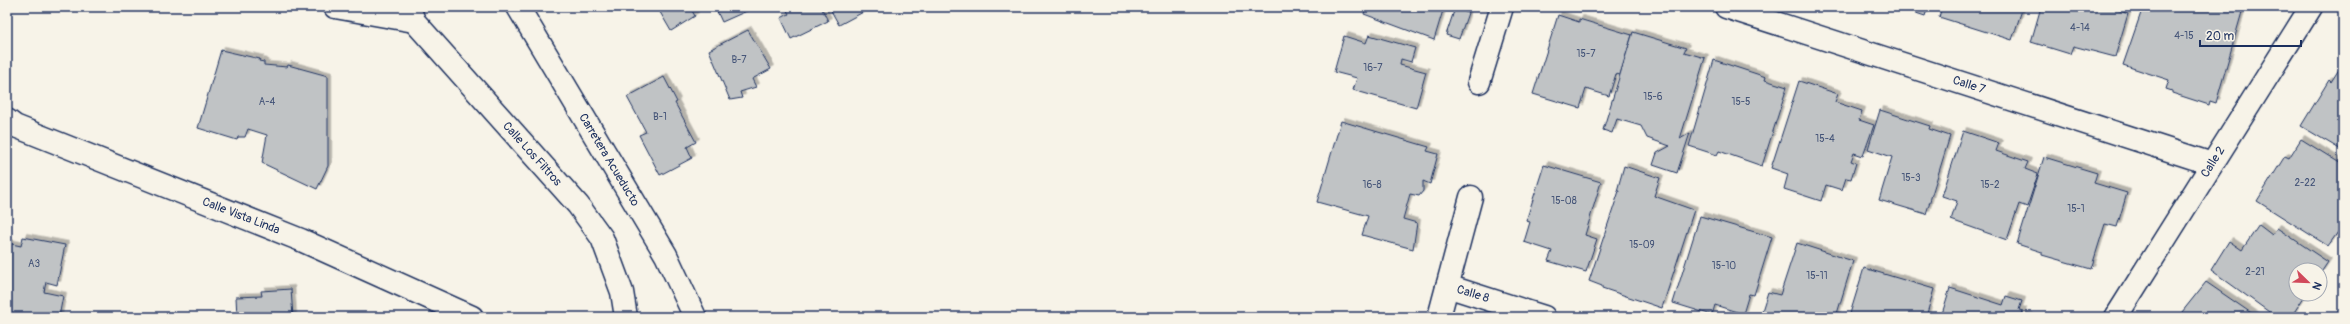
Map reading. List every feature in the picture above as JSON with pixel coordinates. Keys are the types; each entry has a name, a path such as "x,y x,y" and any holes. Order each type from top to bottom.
{"street":[{"path":"335,7 412,14"},
{"name":"Carretera Acueducto","path":"518,7 666,255 695,317"},
{"path":"1479,82 1502,7"},
{"name":"Calle 7","path":"1726,7 2212,164"},
{"name":"Calle 2","path":"2116,317 2311,7"},
{"name":"Calle Los Filtros","path":"412,14 586,216 602,238 622,292 626,317"},
{"name":"Calle Vista Linda","path":"7,120 15,126 95,159 301,240 472,317"},
{"path":"1439,317 1471,197"},
{"name":"Calle 8","path":"1447,286 1544,317"}],"building":[{"path":"657,7 690,7 695,16 671,31"},
{"path":"715,7 747,7 749,10 722,22"},
{"path":"785,7 821,7 828,21 791,39 781,18 789,14"},
{"path":"829,7 866,7 867,10 839,25"},
{"path":"1366,7 1444,7 1434,40 1364,14"},
{"path":"1898,7 1928,7 1925,16"},
{"path":"1942,7 2023,7 2012,40 1939,17"},
{"path":"2041,7 2119,7 2118,10 2128,14 2115,57 2073,46 2070,54 2031,42"},
{"path":"2143,7 2226,7 2242,12 2216,103 2210,101 2209,105 2172,93 2172,91 2166,89 2169,80 2123,65"},
{"path":"1455,8 1468,13 1459,39 1446,35"},
{"path":"1558,15 1579,22 1579,19 1632,35 1620,75 1616,74 1609,96 1586,89 1580,108 1533,94"},
{"path":"748,30 771,69 752,79 756,87 740,92 742,98 730,100 709,50"},
{"path":"1633,32 1686,48 1684,52 1705,58 1680,139 1690,133 1677,173 1653,165 1657,153 1670,146 1647,138 1641,126 1617,119 1612,133 1603,130"},
{"path":"1369,35 1415,48 1411,62 1401,59 1400,65 1426,72 1416,108 1353,90 1357,78 1334,72 1344,36 1366,43"},
{"path":"221,50 260,59 259,61 264,62 264,65 287,67 288,65 328,76 328,166 317,189 262,163 267,135 248,129 245,137 238,137 237,140 198,128"},
{"path":"1714,60 1766,77 1765,80 1787,87 1762,166 1719,151 1717,155 1689,146"},
{"path":"2343,63 2343,151 2301,126 2329,80 2331,82"},
{"path":"664,77 677,102 675,103 696,142 687,147 692,158 660,175 639,135 646,132 627,97"},
{"path":"1799,81 1838,94 1835,102 1862,111 1859,120 1874,125 1863,156 1854,153 1851,161 1856,163 1851,179 1846,178 1842,190 1826,185 1821,201 1784,189 1788,174 1771,168"},
{"path":"1880,110 1930,126 1929,129 1950,136 1926,214 1879,200 1892,157 1868,149"},
{"path":"1341,121 1429,147 1427,151 1438,154 1430,184 1423,181 1423,191 1419,196 1410,194 1403,219 1417,223 1413,249 1362,235 1368,216 1317,202"},
{"path":"1963,131 1999,143 1996,151 2028,162 2025,169 2038,174 2027,207 2019,204 2007,240 1951,220 1957,201 1942,196"},
{"path":"2301,139 2343,165 2343,225 2328,246 2257,201 2285,156 2289,158"},
{"path":"2044,157 2097,173 2094,183 2127,193 2117,227 2105,224 2091,269 2042,255 2042,252 2017,244"},
{"path":"1544,165 1601,182 1585,235 1597,239 1586,272 1548,261 1552,251 1524,242 1530,222 1526,221"},
{"path":"1624,166 1660,178 1654,196 1694,210 1662,308 1602,288 1602,286 1589,281 1619,191 1617,191"},
{"path":"1700,216 1772,237 1754,295 1749,294 1743,314 1715,305 1712,315 1673,303"},
{"path":"2259,225 2272,235 2277,228 2328,262 2288,262 2288,302 2301,302 2291,317 2276,317 2211,270 2229,241 2242,250"},
{"path":"23,237 65,245 57,285 46,282 44,292 63,296 59,317 7,317 7,243 21,246"},
{"path":"1797,243 1853,261 1836,317 1760,317 1768,292 1780,295"},
{"path":"1864,268 1934,289 1926,317 1849,317"},
{"path":"2206,282 2257,317 2178,317"},
{"path":"1950,288 2003,305 2006,296 2022,301 2019,310 2023,311 2022,315 2030,317 1941,317"},
{"path":"291,289 293,317 237,317 236,297 262,296 261,291"},
{"path":"2343,305 2343,317 2335,317"}]}
